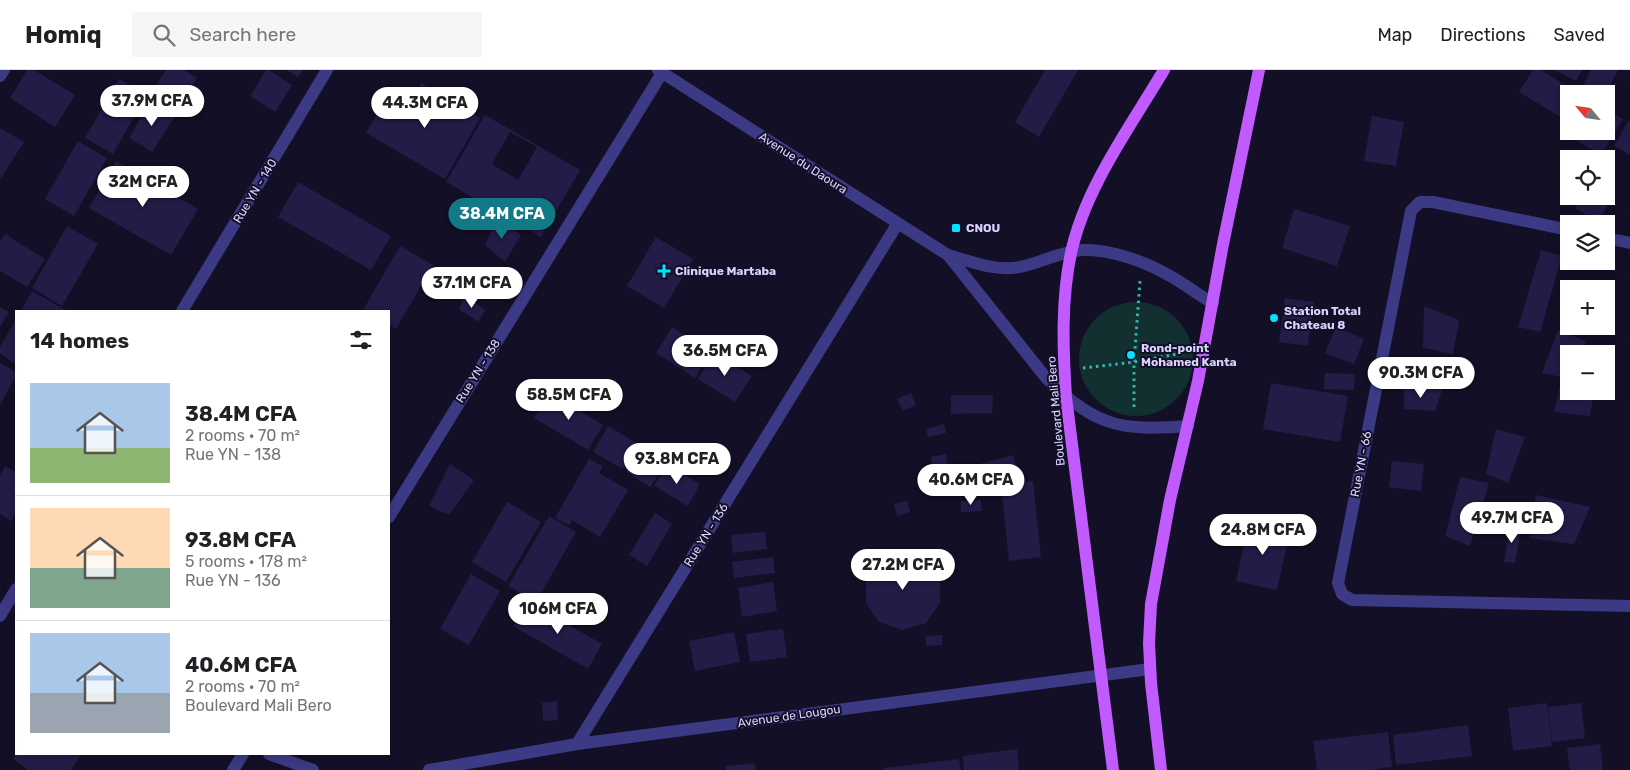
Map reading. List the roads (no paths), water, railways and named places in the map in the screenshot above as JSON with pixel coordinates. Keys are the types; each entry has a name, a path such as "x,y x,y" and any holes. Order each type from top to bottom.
{"main road":[{"name":"Boulevard Mali Bero","path":"1114,770 1066,397 1064,305 1071,251 1085,210 1099,180 1164,70"},
{"path":"1161,770 1150,668 1150,628 1154,582 1170,500 1204,349 1223,244 1259,70"}],"street":[{"path":"0,76 4,70"},
{"name":"Rue YN - 140","path":"183,310 327,70"},
{"name":"Avenue du Daoura","path":"660,71 948,255 998,268 1018,268 1071,251 1096,251 1142,263 1169,275 1213,303"},
{"name":"Rue YN - 138","path":"390,515 660,71"},
{"name":"Rue YN - 66","path":"1560,228 1433,202 1420,202 1411,211 1338,583 1342,594 1352,600 1630,606"},
{"name":"Rue YN - 136","path":"577,744 898,223"},
{"path":"1615,240 1630,243"},
{"name":"Avenue du Daoura","path":"948,255 1047,379 1066,397 1088,413 1119,426 1134,428 1188,426"},
{"path":"6,608 15,591"},
{"name":"Avenue de Lougou","path":"429,770 577,744 1150,668"},
{"path":"234,770 242,755"},
{"path":"272,755 313,770"}],"place":[{"name":"CNOU","path":"956,228"},
{"name":"Clinique Martaba","path":"664,271"},
{"name":"Station Total Chateau 8","path":"1274,318"},
{"name":"Rond-point Mohamed Kanta","path":"1131,355"}]}
